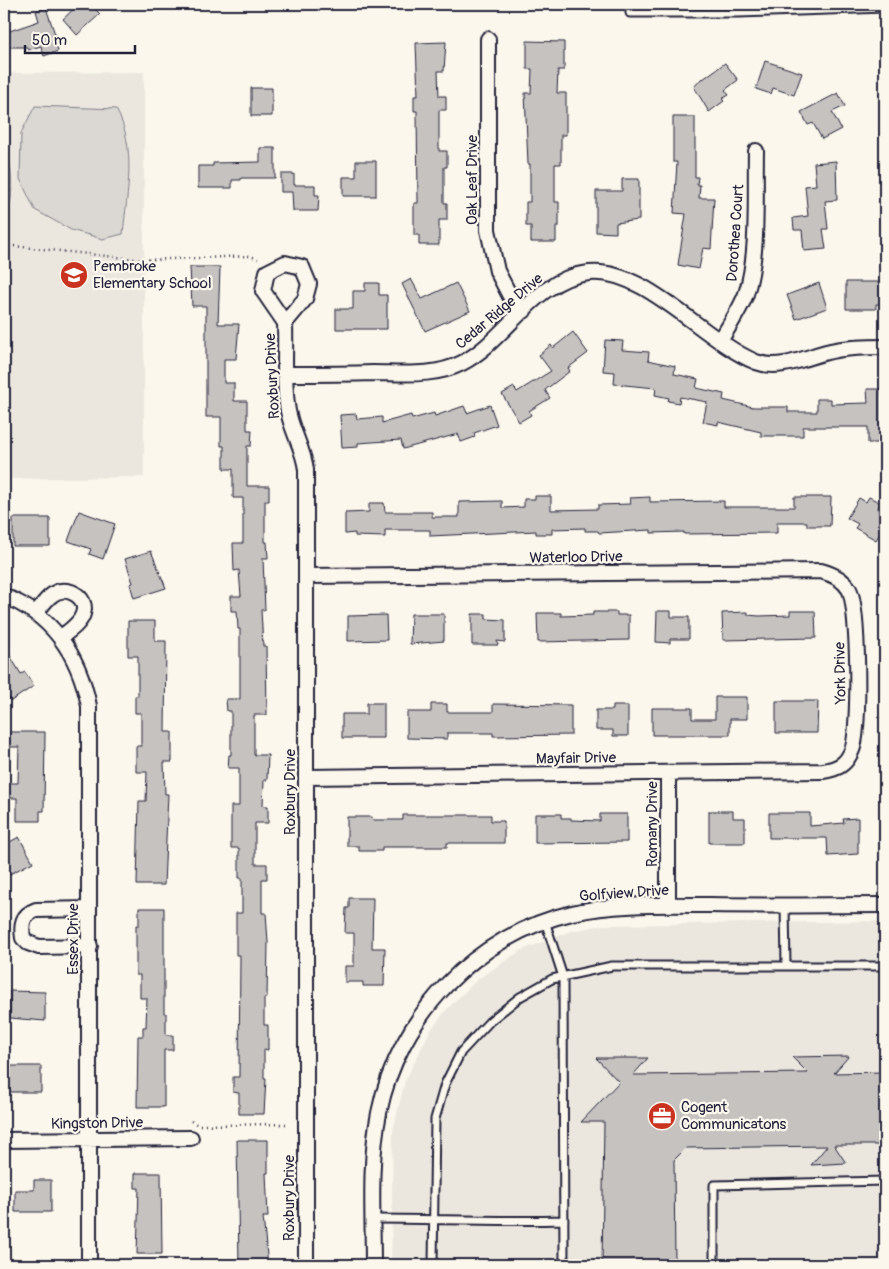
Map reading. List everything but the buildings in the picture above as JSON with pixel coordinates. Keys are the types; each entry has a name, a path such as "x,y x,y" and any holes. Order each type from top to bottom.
{"street":[{"name":"Oak Leaf Drive","path":"488,39 488,230 497,271 512,300 524,311"},
{"name":"Dorothea Court","path":"720,341 741,304 748,284 754,229 756,151"},
{"name":"Cedar Ridge Drive","path":"286,374 417,373 442,370 462,363 479,352 541,295 560,282 580,274 602,272 618,275 642,287 720,341 756,362 778,365 837,350 885,347"},
{"name":"Roxbury Drive","path":"285,323 286,374 290,418 305,459 306,470 306,1265"},
{"name":"Waterloo Drive","path":"306,576 821,571 830,573 844,582"},
{"name":"York Drive","path":"844,582 854,603 857,729 852,750 845,763"},
{"path":"4,596 36,613 52,594 68,591 76,594 83,604 83,614 76,624 61,637"},
{"name":"Essex Drive","path":"36,613 49,623 61,637 84,682 89,706 89,1265"},
{"name":"Mayfair Drive","path":"306,777 822,771 834,769 845,763"},
{"name":"Romany Drive","path":"668,773 668,905"},
{"name":"Golfview Drive","path":"373,1265 374,1154 379,1112 390,1073 410,1032 434,998 469,964 511,936 544,920 602,908 668,905 885,905"},
{"path":"89,909 36,910 29,913 22,921 22,929 23,938 34,946 90,946"},
{"name":"Kingston Drive","path":"4,1140 191,1138"}],"lane":[{"path":"630,4 630,13 885,8"},
{"path":"672,4 672,13"},
{"path":"785,906 786,966"},
{"path":"544,920 563,977 564,1265"},
{"path":"433,1265 435,1119 446,1084 461,1052 490,1020 520,998 552,979 612,966 885,966"},
{"path":"714,1265 714,1185 885,1181"},
{"path":"373,1219 433,1219 487,1222 564,1220"}],"path":[{"path":"4,245 144,260 251,256 258,259"},
{"path":"191,1121 198,1125 288,1124"}],"shaded area":[{"name":"Pembroke Elementary School","path":"144,72 144,477 4,479 4,73"},
{"path":"35,106 116,109 127,139 129,170 123,234 103,239 71,230 35,210 20,179 21,133"},
{"path":"4,130 10,162 12,188 11,199 4,217"},
{"path":"885,921 885,1265 391,1265 393,1130 405,1081 430,1031 447,1009 479,978 522,950 571,931 603,925"}],"place":[{"name":"Pembroke Elementary School","path":"74,275"},
{"name":"Cogent Communicatons","path":"662,1116"}]}
